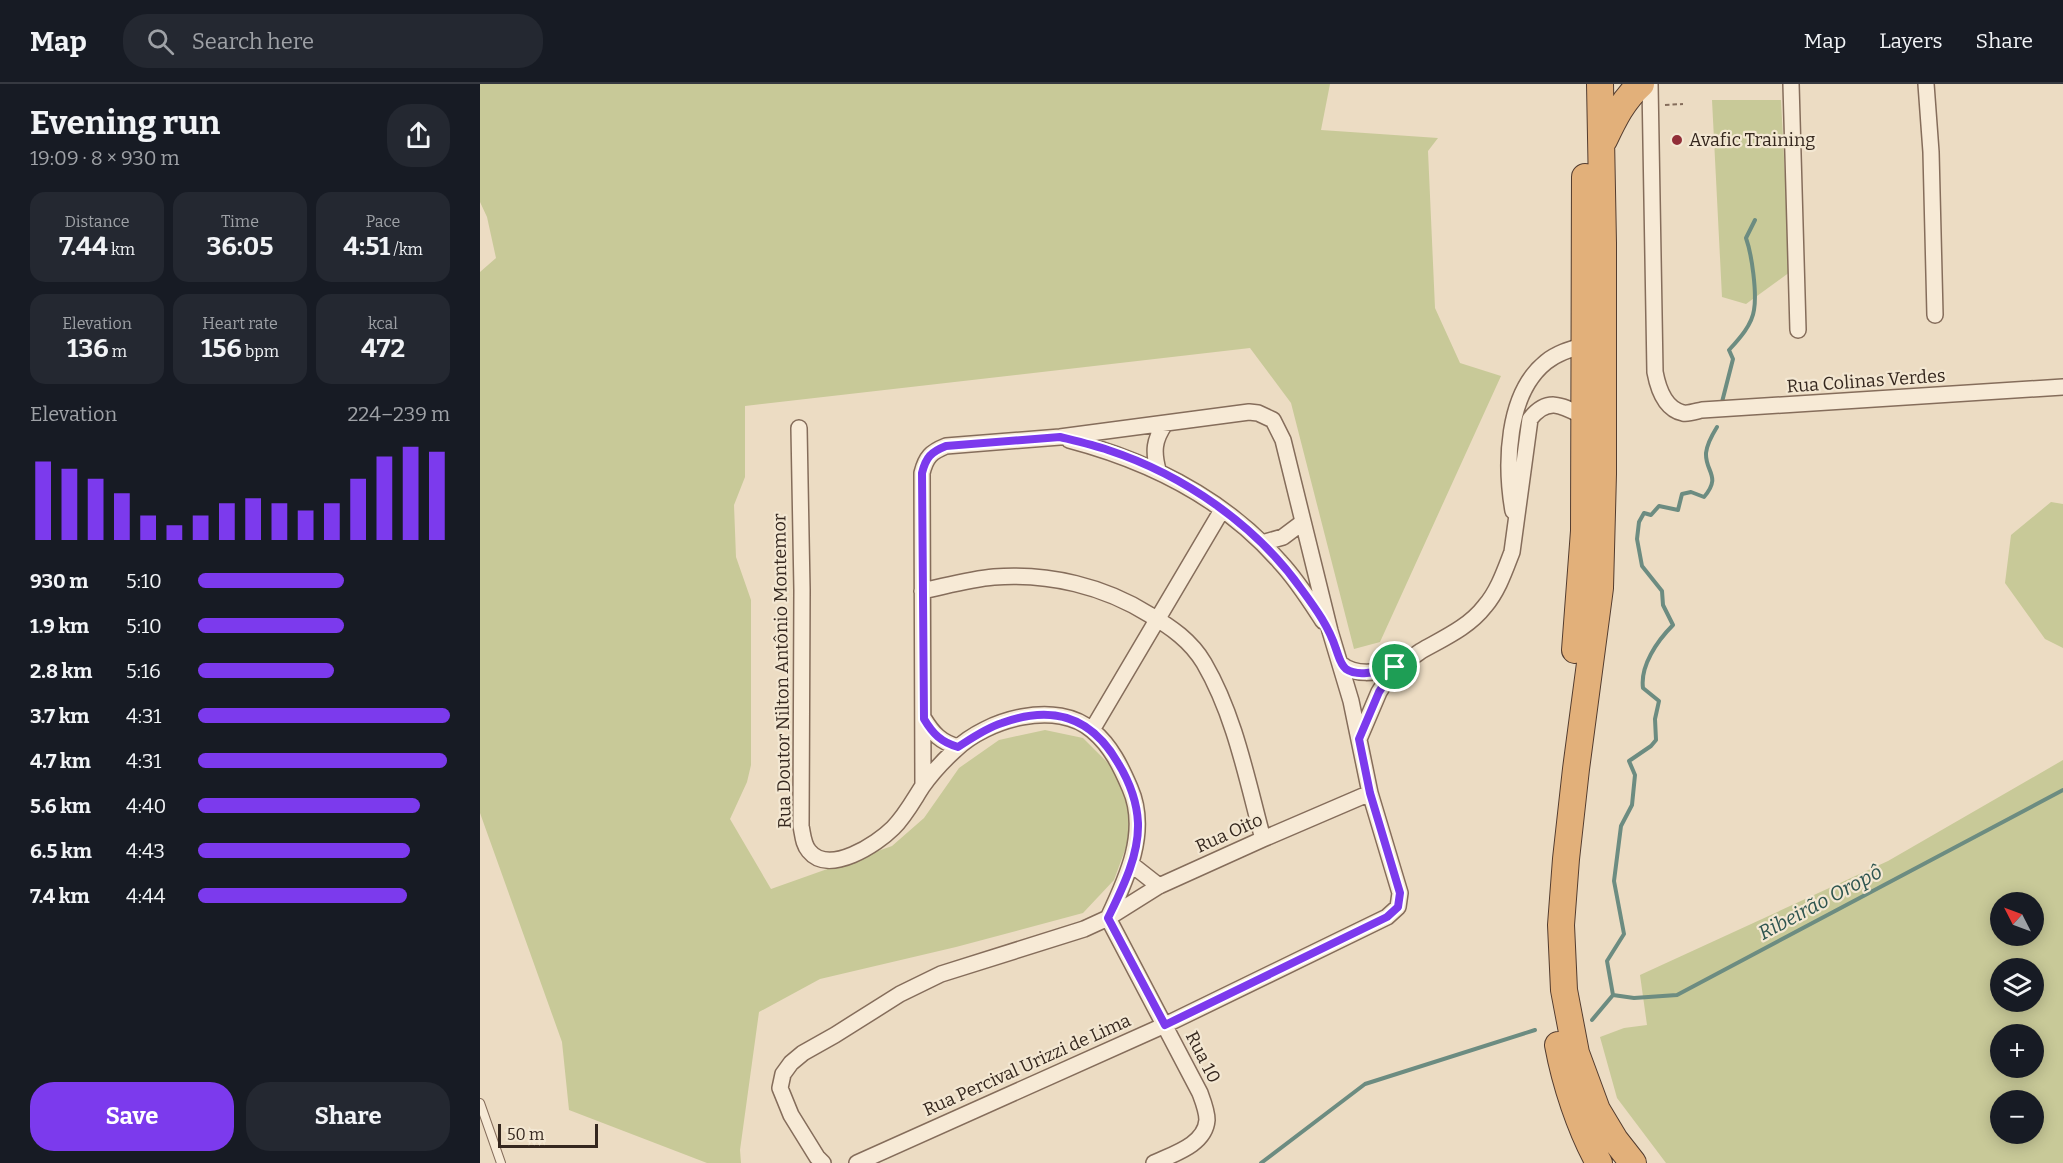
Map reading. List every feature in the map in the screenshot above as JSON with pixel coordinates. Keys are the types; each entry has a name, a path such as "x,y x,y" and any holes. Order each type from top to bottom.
{"highway":[{"path":"1584,84 1584,531 1575,649 1548,887 1548,950 1551,1005 1560,1052 1570,1092 1591,1150 1599,1163"},
{"path":"1600,84 1603,266 1600,588 1575,781 1561,925 1564,990 1576,1053 1597,1110 1615,1140 1633,1163"},
{"path":"1601,146 1616,114 1630,93 1641,84"}],"street":[{"name":"Rua Colinas Verdes","path":"1650,84 1655,372 1664,399 1672,408 1685,414 1702,410 2063,387"},
{"path":"1791,84 1798,330"},
{"path":"1926,84 1931,152 1935,315"},
{"path":"1516,525 1509,485 1508,455 1514,418 1531,379 1544,363 1556,355 1584,345"},
{"path":"1341,664 1354,672 1370,672 1395,667 1459,630 1486,606 1505,571 1512,552 1530,419 1544,406 1553,405 1565,407 1584,417"},
{"path":"923,785 922,473 928,456 946,446 1060,437 1249,412 1258,413 1273,420 1283,440 1330,631 1341,664 1370,793"},
{"path":"1158,470 1154,448 1159,432 1165,424"},
{"name":"Rua Doutor Nilton Antônio Montemor","path":"799,428 802,590 801,826 804,843 810,853 819,859 844,858 860,852 884,837 896,826 923,785 958,747 1000,723 1030,715 1075,720 1092,730 1109,748 1136,801 1138,825 1131,864 1108,918"},
{"path":"1060,437 1108,450 1158,470 1197,492 1262,543 1295,579 1330,631"},
{"path":"1092,730 1222,510"},
{"path":"1262,543 1283,537 1303,522"},
{"path":"922,591 992,577 1024,576 1059,580 1097,589 1131,603 1182,636 1203,662 1227,713 1263,839"},
{"path":"1359,739 1379,692 1395,667"},
{"path":"924,719 937,738 946,744 958,747"},
{"name":"Rua Oito","path":"1108,918 1159,886 1370,793"},
{"name":"Rua Percival Urizzi de Lima","path":"857,1163 1165,1025 1387,917 1398,907 1400,893 1370,793"},
{"path":"1131,864 1159,886"},
{"path":"820,1160 791,1115 780,1088 783,1074 791,1063 803,1053 900,994 941,974 1049,942 1108,918"},
{"name":"Rua 10","path":"1108,918 1200,1093 1207,1121 1197,1140 1186,1148 1154,1163"}],"lane":[{"path":"480,1103 501,1163"}],"path":[{"path":"1666,105 1683,104"}],"green space":[{"path":"480,84 1330,84 1321,130 1438,138 1428,151 1435,308 1460,363 1501,376 1380,642 1354,649 1291,403 1250,348 745,406 745,477 734,505 736,557 751,600 751,765 747,782 730,819 771,889 892,846 924,818 959,768 999,740 1045,730 1083,738 1112,767 1131,800 1129,839 1114,880 1083,913 956,947 820,979 759,1012 740,1150 741,1163 707,1163 569,1110 562,1042 480,813 480,272 496,258 487,217 480,202"},
{"path":"1712,100 1781,100 1790,272 1746,304 1722,297"},
{"path":"2051,502 2063,504 2063,648 2045,639 2005,583 2011,535"},
{"path":"2063,760 2063,1163 1666,1163 1617,1098 1600,1037 1624,1028 1647,1025 1640,975 1888,861"}],"waterway":[{"path":"1722,402 1733,359 1729,350 1753,316 1755,294 1746,238 1755,220"},
{"path":"1613,995 1607,961 1624,934 1614,881 1621,826 1632,805 1635,775 1629,761 1656,740 1655,719 1659,701 1643,688 1644,671 1661,638 1673,625 1663,605 1662,591 1642,566 1637,539 1639,522 1644,513 1651,515 1659,506 1678,510 1682,494 1691,492 1704,497 1712,484 1706,453 1717,427"},
{"name":"Ribeirão Oropô","path":"1592,1020 1613,995 1634,998 1677,995 2063,790"},
{"name":"Ribeirão Oropô","path":"1261,1163 1365,1084 1535,1030"}],"place":[{"name":"Avafic Training","path":"1677,140"}],"route":[{"path":"1060,437 1108,450 1158,470 1197,492 1222,510 1281,562 1330,631 1341,664 1349,671 1370,672 1395,667 1379,692 1359,739 1370,793 1400,893 1398,907 1387,917 1165,1025 1108,918 1131,864 1138,825 1136,801 1109,748 1092,730 1075,720 1055,716 1030,715 1000,723 958,747 946,744 937,738 924,719 922,473 925,461 934,451 946,446 1060,437"}]}
